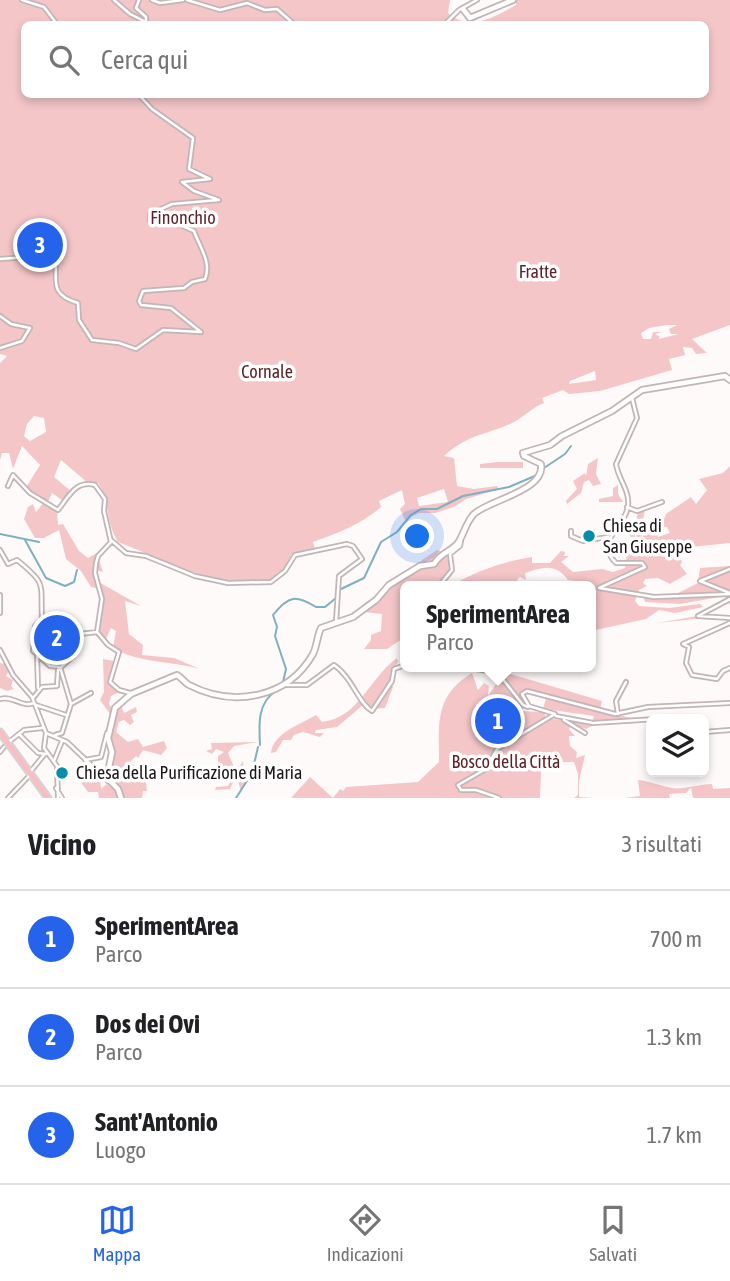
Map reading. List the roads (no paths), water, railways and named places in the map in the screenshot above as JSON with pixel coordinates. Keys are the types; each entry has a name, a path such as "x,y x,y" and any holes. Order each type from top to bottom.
{"main road":[{"path":"0,732 48,798"}],"street":[{"path":"22,0 44,7 55,21"},
{"path":"114,0 130,14 144,21"},
{"path":"139,0 136,8 146,17 146,21"},
{"path":"152,0 160,3 185,0 220,10 247,3 265,10 277,9 291,21"},
{"path":"449,21 477,0"},
{"path":"463,9 470,18 513,0"},
{"path":"0,259 28,257 49,246 55,256 57,291 63,298 78,303 79,320 92,340 119,343 136,349 163,330 201,332 171,308 141,305 139,301 143,291 184,288 192,282 205,279 208,271 205,253 194,231 167,219 150,220 150,214 172,204 219,200 194,191 182,181 210,179 189,169 193,138 152,109 142,98"},
{"path":"0,316 11,324 30,328 22,341 0,348"},
{"path":"287,685 313,653 321,628 353,617 389,584 421,566 434,564 444,550 458,543 477,511 516,494 538,477 541,464 523,453 550,445 612,411 630,396 648,389 725,376 730,380"},
{"path":"571,531 571,536 579,540 608,537 625,517 626,489 616,464 637,418 630,396"},
{"path":"8,486 13,475 30,493 58,510 75,487 84,484 96,485 105,499 104,511 111,540 126,553 139,558 146,556 195,576 228,583 267,584 283,573 295,555 347,544 353,546 362,559 339,576 336,622"},
{"path":"627,508 637,511 662,502"},
{"path":"608,537 611,558 623,565 642,563 645,567 614,583 600,586 600,589 654,597 730,593"},
{"path":"443,581 452,570 450,554 460,546 459,538"},
{"path":"111,540 97,556 95,573 102,599 97,632 108,645 119,652 110,682 119,690 131,694"},
{"path":"0,550 8,564 17,560 36,576 44,588 42,620 35,626 33,651 50,666 59,669"},
{"path":"730,569 700,581 730,593"},
{"path":"0,595 0,613"},
{"path":"730,599 698,616 730,621"},
{"path":"730,621 683,643 689,647 686,663 692,676 717,678 730,668"},
{"path":"40,688 57,687 59,669 73,656 80,634 97,632"},
{"path":"0,650 13,676 34,702 46,733 63,740 111,784"},
{"path":"34,702 40,688 37,654"},
{"path":"121,798 106,773 113,752 108,743 113,713 131,694 177,675 188,685 223,695 262,696 287,685 307,685 334,665 358,690 364,706 372,711 392,681 394,669 400,667"},
{"path":"59,669 71,704"},
{"path":"490,672 500,674 523,705 552,712 564,719 593,723 646,720"},
{"path":"618,714 616,701 626,682"},
{"path":"529,706 522,696 527,691 618,714 649,707 730,703"},
{"path":"55,735 62,733 71,704 91,693"},
{"path":"0,699 11,698 21,704 34,702 66,715"},
{"path":"499,798 475,790 461,790 458,785 486,769 497,749 555,716"},
{"path":"564,719 585,733"},
{"path":"0,752 19,734 31,728 42,728"},
{"path":"85,760 101,757 110,730"},
{"path":"709,732 730,730"},
{"path":"31,771 45,754 46,733"},
{"path":"19,734 54,761 57,766 56,788 60,798"},
{"path":"54,761 63,740"},
{"path":"9,798 29,776"}],"waterway":[{"path":"544,468 565,454 571,446"},
{"path":"341,589 364,578 381,542 397,532 411,515 421,509 437,509 463,496 509,487 537,475"},
{"path":"0,534 39,542"},
{"path":"25,540 46,578 65,586 74,582 77,570"},
{"path":"283,682 286,669 275,636 277,627 273,615 293,599 303,600 316,607 325,607 336,598"},
{"path":"260,745 262,708 276,691"},
{"path":"236,798 252,773 258,747"}],"place":[{"name":"Sant'Antonio","path":"40,245"},
{"name":"Chiesa di San Giuseppe","path":"589,536"},
{"name":"Dos dei Ovi","path":"57,638"},
{"name":"SperimentArea","path":"498,721"},
{"name":"Chiesa della Purificazione di Maria","path":"62,773"}],"park label":[{"name":"Finonchio","path":"183,218"},
{"name":"Fratte","path":"538,272"},
{"name":"Cornale","path":"267,372"},
{"name":"Bosco della Città","path":"506,762"}]}
